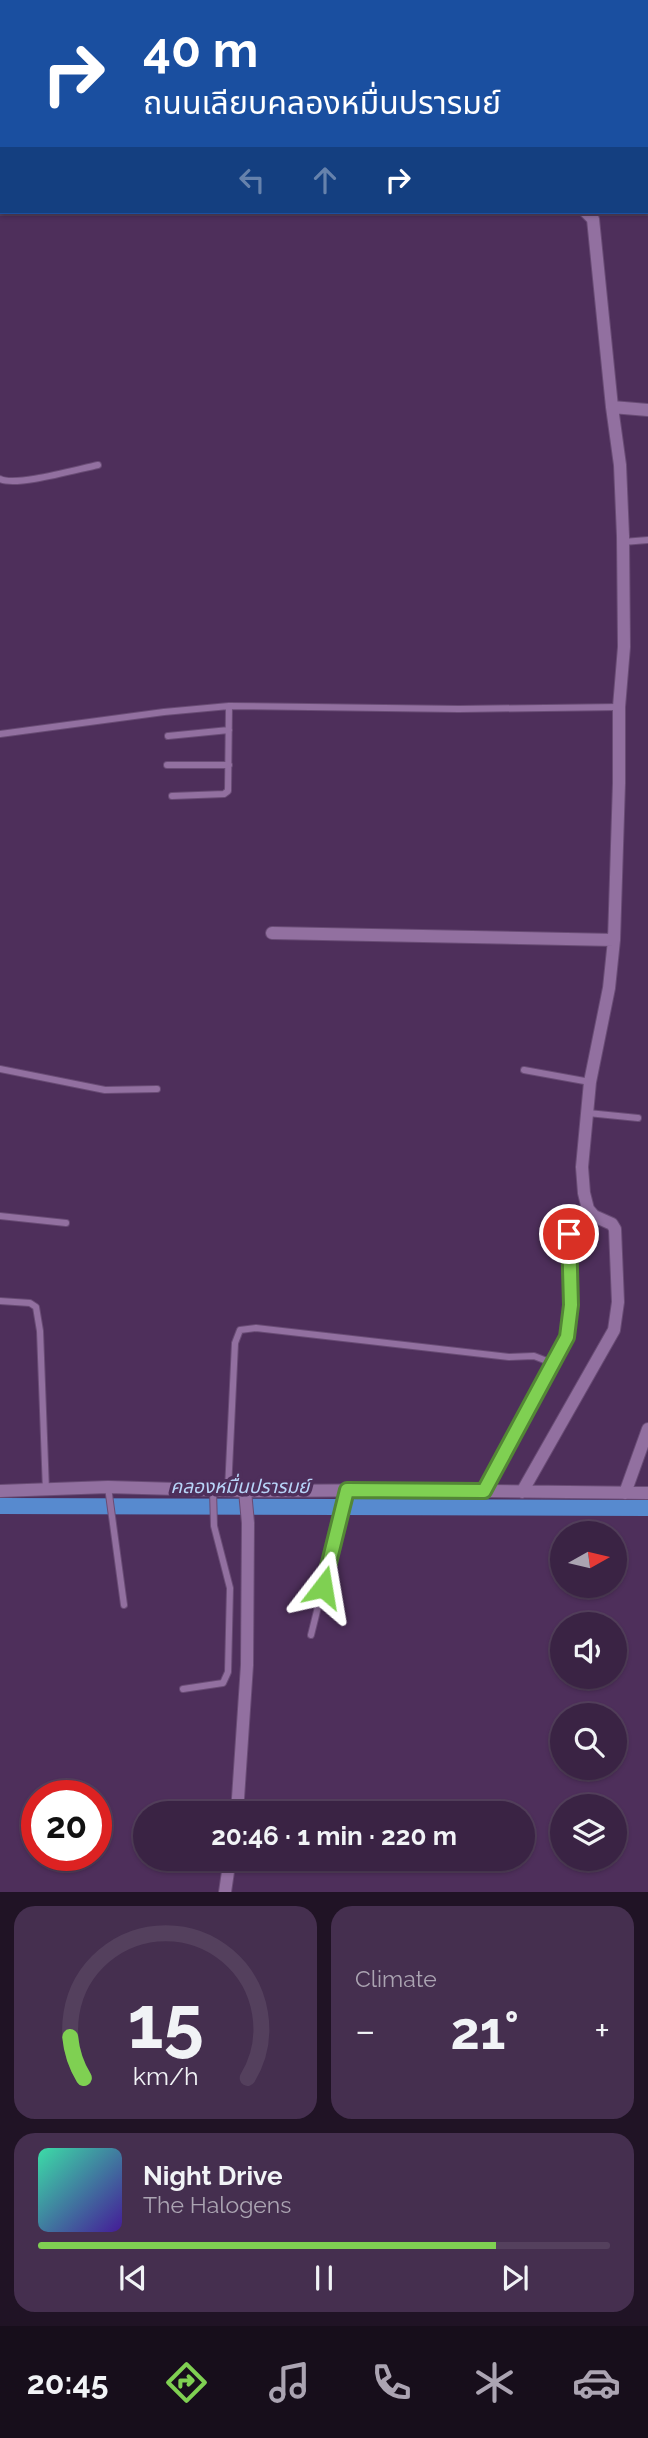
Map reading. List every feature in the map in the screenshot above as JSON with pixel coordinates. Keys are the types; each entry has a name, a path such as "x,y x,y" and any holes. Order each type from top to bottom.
{"street":[{"path":"522,1492 614,1330 618,1301 617,1241 612,1224 591,1214 584,1193 582,1167 590,1082 609,988 614,940 619,707 624,648 620,465 593,219 588,214"},
{"path":"612,407 648,411"},
{"path":"272,933 614,940"},
{"path":"625,1493 648,1429"},
{"path":"0,1491 108,1487 246,1491 648,1493"},
{"path":"238,1801 247,1665 246,1491"},
{"path":"225,1892 228,1871"}],"lane":[{"path":"0,480 26,480 98,465"},
{"path":"623,542 648,540"},
{"path":"172,796 226,793 229,789 229,706"},
{"path":"0,734 229,706 459,709 619,707"},
{"path":"168,736 229,730"},
{"path":"167,765 229,765"},
{"path":"0,1069 105,1090 157,1089"},
{"path":"524,1070 590,1082"},
{"path":"588,1113 638,1118"},
{"path":"484,1491 567,1337 571,1305 569,1211"},
{"path":"0,1216 66,1223"},
{"path":"0,1301 30,1303 36,1307 40,1331 46,1491"},
{"path":"228,1490 235,1343 240,1331 256,1328 509,1357 534,1356 552,1363"},
{"path":"108,1487 124,1605"},
{"path":"183,1689 223,1683 228,1672 230,1588 214,1526 213,1490"},
{"path":"311,1635 347,1490"}],"waterway":[{"name":"คลองหมื่นปรารมย์","path":"0,1506 648,1508"}],"route":[{"path":"323,1587 347,1490 484,1491 567,1337 571,1305 569,1234"}]}
